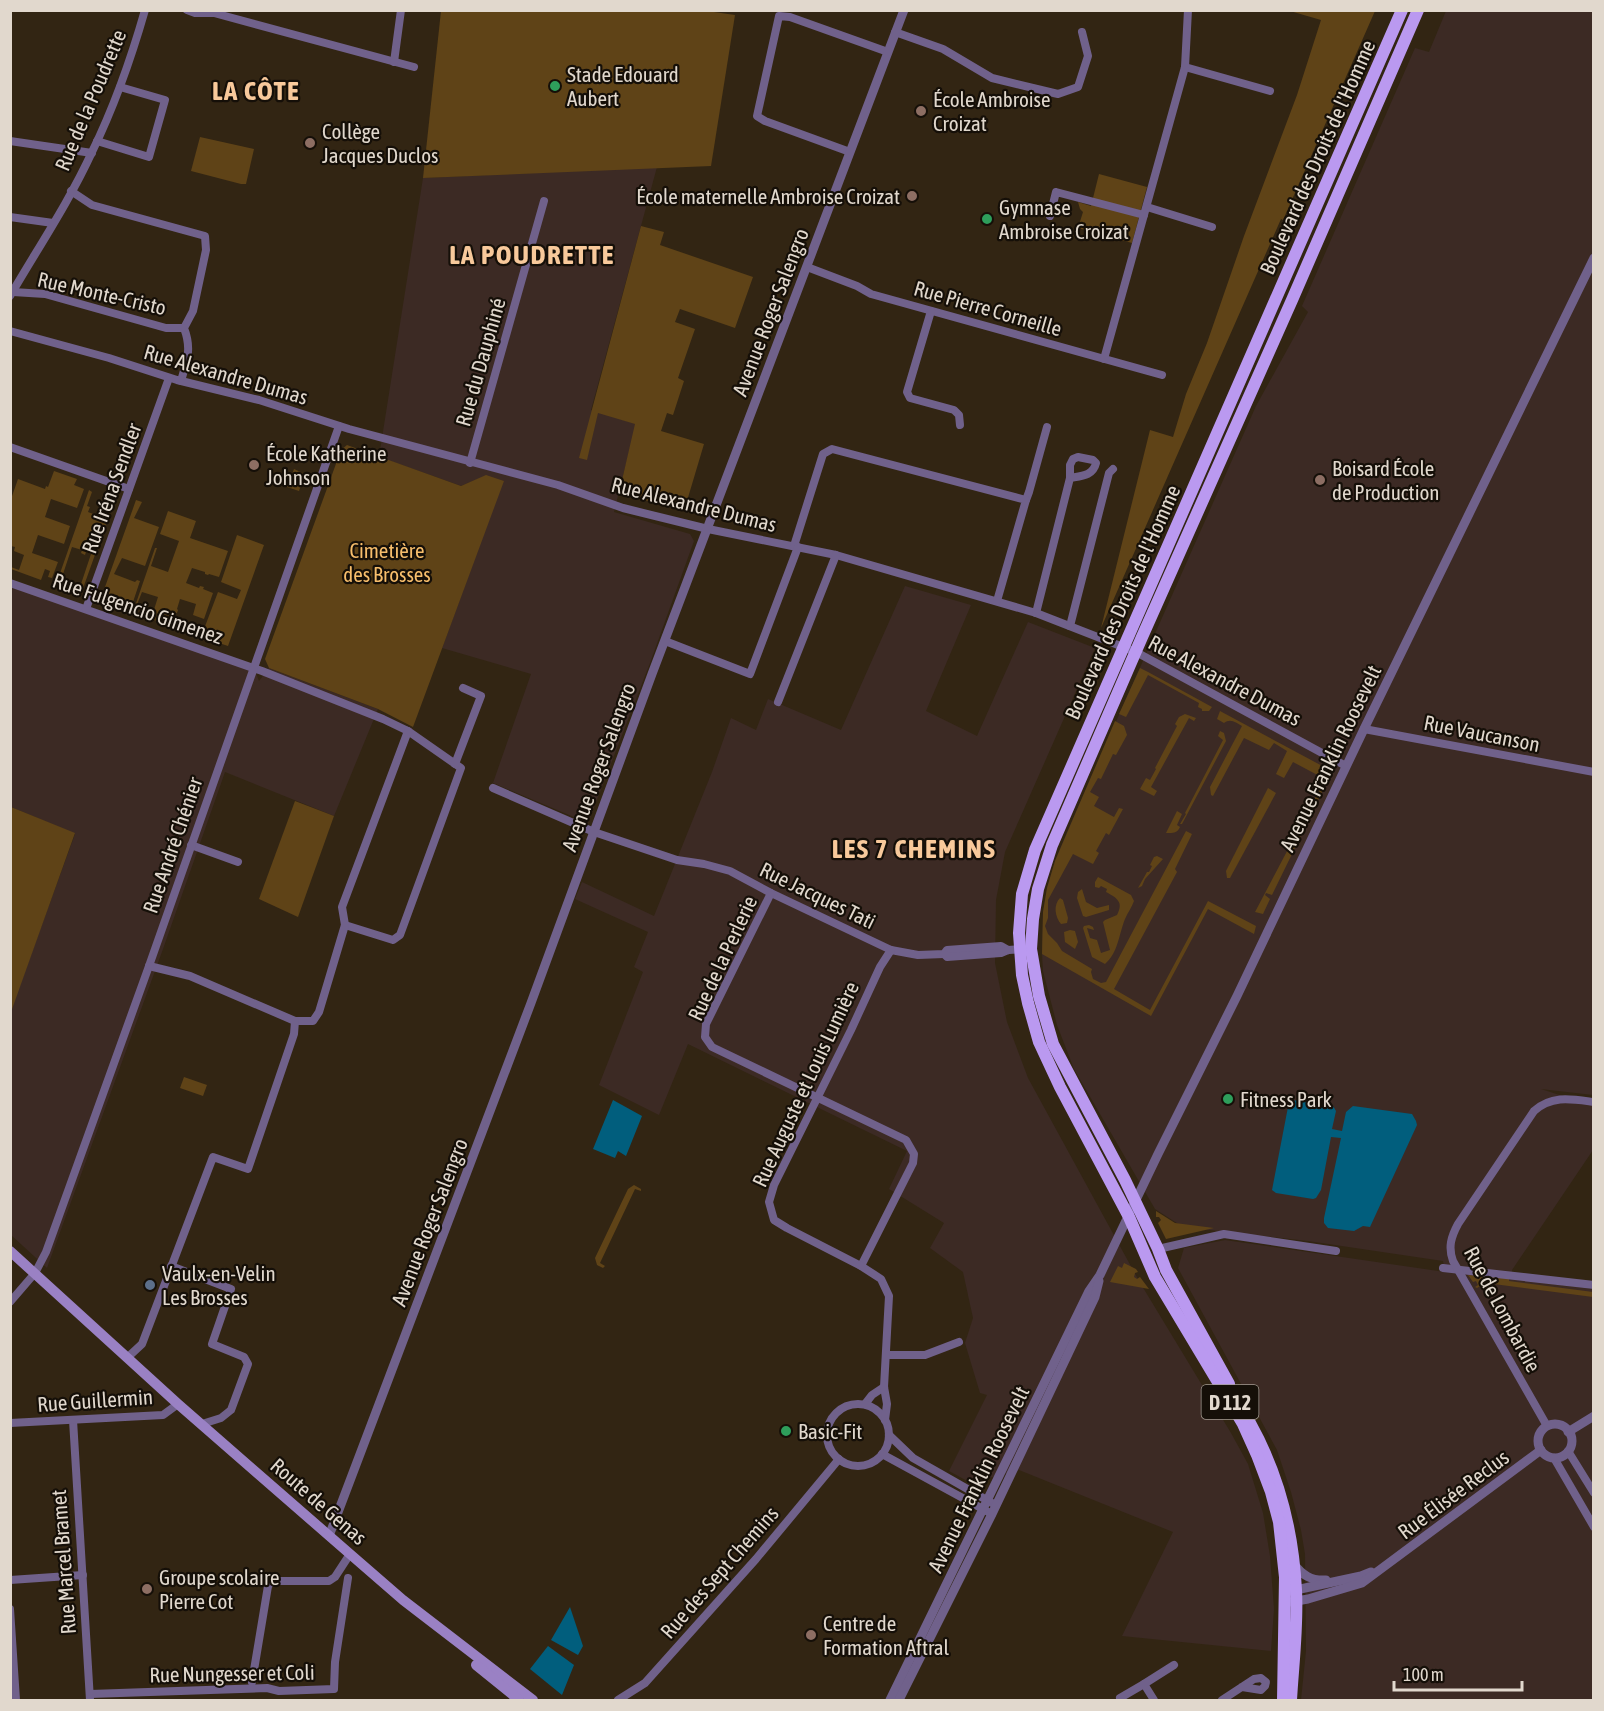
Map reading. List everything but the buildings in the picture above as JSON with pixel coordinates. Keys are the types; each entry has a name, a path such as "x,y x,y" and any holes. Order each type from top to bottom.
{"main road":[{"name":"Boulevard des Droits de l'Homme","path":"1129,1216 1039,1041 1026,994 1019,949 1022,894 1029,865 1067,774 1402,10"},
{"name":"Boulevard des Droits de l'Homme","path":"1135,1203 1053,1044 1039,996 1019,949 1033,919 1046,860 1418,10"},
{"name":"D 112","path":"1135,1203 1166,1270 1258,1438 1286,1513 1293,1563 1283,1701"},
{"name":"D 112","path":"1129,1216 1155,1277 1243,1424 1271,1492 1279,1522 1291,1596 1291,1701"},
{"name":"Route de Genas","path":"10,1251 178,1404 329,1536 412,1606 533,1701"},
{"name":"Route de Genas","path":"412,1606 454,1647 519,1701"}],"street":[{"name":"Rue de la Poudrette","path":"12,294 92,153 120,87 146,10"},
{"path":"187,10 195,13 214,13 414,67"},
{"path":"394,62 401,10"},
{"name":"Avenue Roger Salengro","path":"329,1536 904,10"},
{"path":"1104,359 1185,67 1188,10"},
{"path":"850,152 757,116 779,16 790,17 888,52"},
{"path":"895,32 943,49 992,78 1058,94 1078,87 1088,57 1082,32"},
{"path":"1185,67 1270,91"},
{"path":"97,141 149,157 165,100 120,87"},
{"path":"10,141 92,153"},
{"path":"71,191 92,205 205,236 207,250 194,311 184,328 189,341 189,349 182,381"},
{"path":"1050,216 1056,192 1212,227"},
{"name":"Rue du Dauphiné","path":"470,463 544,201"},
{"path":"10,217 53,223"},
{"name":"Avenue Franklin Roosevelt","path":"890,1701 1095,1297 1100,1275 1593,258"},
{"name":"Rue Pierre Corneille","path":"807,267 857,286 871,294 1162,375"},
{"name":"Rue Monte-Cristo","path":"12,294 45,294 166,328 184,328"},
{"path":"931,311 907,392 910,398 954,410 959,415 960,425"},
{"name":"Rue Alexandre Dumas","path":"10,331 470,463 558,485 623,508 708,529 836,555 1036,613 1136,652 1346,766"},
{"name":"Rue Iréna Sendler","path":"86,609 169,378"},
{"name":"Rue André Chénier","path":"10,1302 35,1274 46,1252 339,426"},
{"path":"997,601 1047,427"},
{"path":"10,447 129,489"},
{"path":"665,641 750,675 796,546 823,454 832,449 1026,500"},
{"path":"1070,626 1109,473 1113,469"},
{"path":"1036,613 1070,478"},
{"path":"778,702 836,555"},
{"name":"Rue Fulgencio Gimenez","path":"10,583 254,668 383,718 408,731 458,766"},
{"path":"345,925 393,940 400,935 481,696 463,688"},
{"name":"Rue Vaucanson","path":"1364,729 1593,772"},
{"path":"149,966 190,976 295,1021 313,1021 319,1012 345,925 342,907 408,731"},
{"name":"Rue Jacques Tati","path":"493,788 594,832 677,860 730,871 891,950 918,955 944,954 947,957 1001,953 1019,949"},
{"path":"191,844 238,862"},
{"name":"Rue de la Perlerie","path":"771,893 706,1024 705,1037 712,1047 818,1097"},
{"name":"Rue Auguste et Louis Lumière","path":"885,1420 887,1404 884,1387 889,1296 881,1279 774,1220 769,1202 774,1185 880,967 891,950"},
{"path":"128,1358 142,1344 213,1157 248,1169 294,1034 295,1021"},
{"path":"818,1097 906,1140 914,1154 913,1163 861,1266"},
{"name":"Rue de Lombardie","path":"1547,1426 1458,1270 1450,1253 1452,1235 1534,1111 1541,1105 1558,1098 1593,1102"},
{"path":"1158,1250 1224,1234 1336,1251"},
{"path":"171,1266 231,1289 212,1344 244,1357 248,1364 231,1410 221,1418 202,1424"},
{"path":"1443,1268 1593,1285"},
{"path":"886,1355 925,1355 959,1342"},
{"path":"865,1404 872,1395 884,1387"},
{"name":"Rue Guillermin","path":"10,1423 163,1414 178,1404"},
{"path":"851,1404 865,1404 873,1407 885,1420 889,1435 887,1445 874,1461 856,1466 839,1460 832,1453 826,1435 828,1426 832,1417 844,1407 851,1404"},
{"path":"1568,1432 1593,1416"},
{"name":"Rue Marcel Bramet","path":"73,1420 90,1697"},
{"path":"1569,1451 1560,1457 1549,1457 1540,1450 1539,1434 1547,1426 1556,1425 1565,1428 1571,1441 1569,1451 1593,1493"},
{"path":"889,1435 913,1458 989,1507"},
{"name":"Rue Élisée Reclus","path":"1291,1596 1362,1583 1540,1450"},
{"path":"882,1454 989,1507"},
{"path":"1554,1458 1593,1527"},
{"name":"Rue des Sept Chemins","path":"618,1701 645,1683 839,1460"},
{"name":"Avenue Franklin Roosevelt","path":"899,1701 989,1507"},
{"name":"Rue Nungesser et Coli","path":"252,1682 268,1586 278,1581 329,1581 335,1577 350,1554"},
{"name":"Rue Élisée Reclus","path":"1293,1563 1307,1577 1313,1579 1361,1576"},
{"name":"Rue Élisée Reclus","path":"1291,1596 1361,1576 1386,1566"},
{"path":"10,1580 83,1575"},
{"name":"Rue Nungesser et Coli","path":"90,1697 267,1688 279,1691 334,1689 335,1662 348,1578"},
{"path":"10,1610 12,1672 16,1701"},
{"path":"454,1647 468,1654 526,1701"},
{"path":"1120,1698 1174,1665"},
{"path":"905,1687 903,1684 906,1668"},
{"path":"1144,1684 1154,1701"},
{"path":"1222,1701 1242,1687"}],"shaded area":[{"path":"1446,11 1593,11 1593,1095 1541,1089 1593,1106 1593,1150 1512,1270 1512,1279 1593,1289 1593,1700 1301,1700 1306,1651 1305,1554 1301,1530 1277,1450 1178,1268 1184,1248 1225,1240 1445,1272 1443,1261 1308,1241 1183,1227 1155,1209 1074,1069 1057,1025 1043,971 1043,912 1047,888 1067,832 1256,406 1308,312 1302,306 1415,48 1429,52"},
{"path":"657,167 591,410 636,424 614,512 690,534 694,541 588,823 493,783 531,674 442,648 503,481 486,476 461,486 379,457 423,178"},
{"path":"11,580 254,668 259,681 269,668 378,709 334,816 225,772 47,1268 11,1235 10,1012 75,834 11,807"},
{"path":"905,586 971,605 926,711 977,736 1028,622 1095,648 1005,852 996,900 995,963 1007,1022 1028,1078 1139,1281 1248,1464 1263,1513 1270,1556 1274,1609 1271,1651 1122,1636 1173,1532 1019,1470 971,1483 949,1471 987,1395 980,1393 965,1343 973,1318 963,1272 930,1248 944,1223 889,1189 907,1151 688,1044 659,1115 599,1085 643,972 634,967 648,932 575,899 582,882 654,916 712,772 731,718 756,730 768,699 841,730"}],"green space":[{"name":"Stade Edouard Aubert","path":"700,10 735,15 711,166 423,178 441,11"},
{"path":"1290,11 1375,11 1101,628 1150,430 1173,437 1186,394 1207,343 1297,95 1321,20"},
{"path":"200,137 254,149 246,184 191,171"},
{"path":"1099,174 1147,187 1132,243 1078,228 1083,212 1078,202 1091,206"},
{"path":"641,226 664,232 660,245 753,277 735,328 680,309 675,322 695,329 678,378 684,381 673,415 667,413 661,431 704,444 684,511 619,493 635,424 598,413 587,460 579,458"},
{"name":"Cimetière des Brosses","path":"347,445 461,486 486,475 504,481 413,727 378,709 269,668 265,659 341,450"},
{"path":"294,469 305,474 299,491 287,487"},
{"path":"54,471 77,479 74,485 84,489 77,508 51,499 45,517 70,526 64,544 38,535 32,553 58,562 52,578 48,577 50,571 45,569 41,580 11,569 11,567 19,570 24,555 14,551 15,547 11,546 11,499 18,479 45,489"},
{"path":"89,490 92,492 87,506 90,507 88,512 104,518 114,492 117,493 81,594 69,590 70,587 79,590 91,554 86,552 85,555 81,553 82,550 72,547 61,580 67,583 65,588 52,584 57,582"},
{"path":"136,500 142,502 134,518 159,527 145,566 122,558 114,574 135,582 140,581 130,611 100,601"},
{"path":"168,511 196,521 190,538 228,551 219,577 192,568 186,583 199,588 204,587 203,589 213,593 204,619 193,615 196,604 180,599 171,626 151,619 158,597 142,592 135,606 155,548 157,548 151,566 168,572 179,541 160,534"},
{"path":"237,535 264,545 228,646 201,637 218,592 237,599 241,590 221,582"},
{"path":"1140,668 1212,707 1209,711 1202,711 1198,707 1199,703 1148,675 1126,717 1119,714"},
{"path":"1220,711 1326,768 1329,778 1272,895 1266,893 1265,895 1270,899 1263,914 1255,912 1325,779 1293,762 1284,778 1276,774 1287,751 1274,743 1269,750 1244,738 1213,796 1211,795 1210,787 1242,726 1233,721 1224,723 1217,719"},
{"path":"1185,714 1196,718 1194,721 1189,718 1151,787 1157,791 1154,796 1140,789 1146,778 1150,780 1177,726 1175,724 1179,717"},
{"path":"1115,721 1124,726 1127,735 1116,755 1113,754 1101,779 1098,778 1090,792 1099,797 1094,806 1114,817 1119,808 1123,809 1109,835 1106,833 1096,851 1099,853 1093,864 1073,854 1048,900 1048,918 1045,926 1048,934 1062,951 1092,969 1093,979 1101,983 1106,982 1186,831 1192,834 1175,869 1177,872 1114,989 1150,1010 1208,901 1256,926 1254,934 1208,909 1151,1016 1042,954 1043,912 1055,861"},
{"path":"1220,731 1224,733 1226,741 1180,824 1223,740 1218,736"},
{"path":"1268,788 1276,793 1230,878 1227,878 1226,871"},
{"path":"295,801 334,816 298,917 259,899"},
{"path":"11,807 75,833 11,1012"},
{"path":"1177,811 1182,814 1177,825 1179,829 1176,832 1166,833"},
{"path":"1154,857 1163,859 1138,888 1149,872"},
{"path":"1098,877 1131,895 1134,901 1115,949 1105,964 1092,957 1083,928 1089,925 1093,927 1094,930 1087,928 1090,938 1097,940 1101,953 1110,950 1103,922 1117,915 1120,907 1116,898 1106,892 1107,889 1101,886 1095,887"},
{"path":"1082,889 1086,902 1097,908 1109,905 1109,910 1083,916 1077,898 1078,892"},
{"path":"1060,898 1063,900 1068,918 1067,923 1061,924 1056,911 1056,904"},
{"path":"1075,931 1078,942 1075,949 1065,942 1064,932"},
{"path":"184,1077 207,1085 203,1096 180,1088"},
{"path":"634,1185 641,1191 635,1189 600,1263 605,1266 603,1268 597,1265 595,1258 628,1189"},
{"path":"1156,1211 1175,1223 1214,1228 1166,1239 1158,1223 1161,1220 1156,1217"},
{"path":"1124,1263 1136,1269 1138,1272 1134,1277 1137,1279 1140,1277 1149,1289 1110,1282 1118,1266 1122,1268"},
{"path":"1468,1275 1509,1278 1509,1281 1593,1292 1593,1297 1486,1283 1477,1288 1475,1287 1478,1285 1476,1281 1473,1282"}],"water":[{"path":"613,1100 642,1116 626,1156 618,1151 615,1158 593,1149"},
{"path":"1293,1101 1333,1106 1336,1111 1332,1129 1342,1131 1346,1112 1353,1106 1412,1114 1416,1121 1417,1125 1370,1227 1363,1226 1354,1231 1328,1228 1324,1223 1341,1138 1331,1137 1321,1190 1316,1198 1276,1193 1272,1190 1288,1107"},
{"path":"570,1607 583,1646 578,1655 551,1640"},
{"path":"548,1646 574,1665 562,1695 530,1669"}],"place":[{"name":"Stade Edouard Aubert","path":"555,86"},
{"name":"École Ambroise Croizat","path":"921,111"},
{"name":"Collège Jacques Duclos","path":"310,143"},
{"name":"École maternelle Ambroise Croizat","path":"912,196"},
{"name":"Gymnase Ambroise Croizat","path":"987,219"},
{"name":"École Katherine Johnson","path":"254,465"},
{"name":"Boisard École de Production","path":"1320,480"},
{"name":"Fitness Park","path":"1228,1099"},
{"name":"Vaulx-en-Velin Les Brosses","path":"150,1285"},
{"name":"Basic-Fit","path":"786,1431"},
{"name":"Groupe scolaire Pierre Cot","path":"147,1589"},
{"name":"Centre de Formation Aftral","path":"811,1635"}],"district":[{"name":"LA CÔTE","path":"256,90"},
{"name":"LA POUDRETTE","path":"532,254"},
{"name":"LES 7 CHEMINS","path":"914,848"}]}
